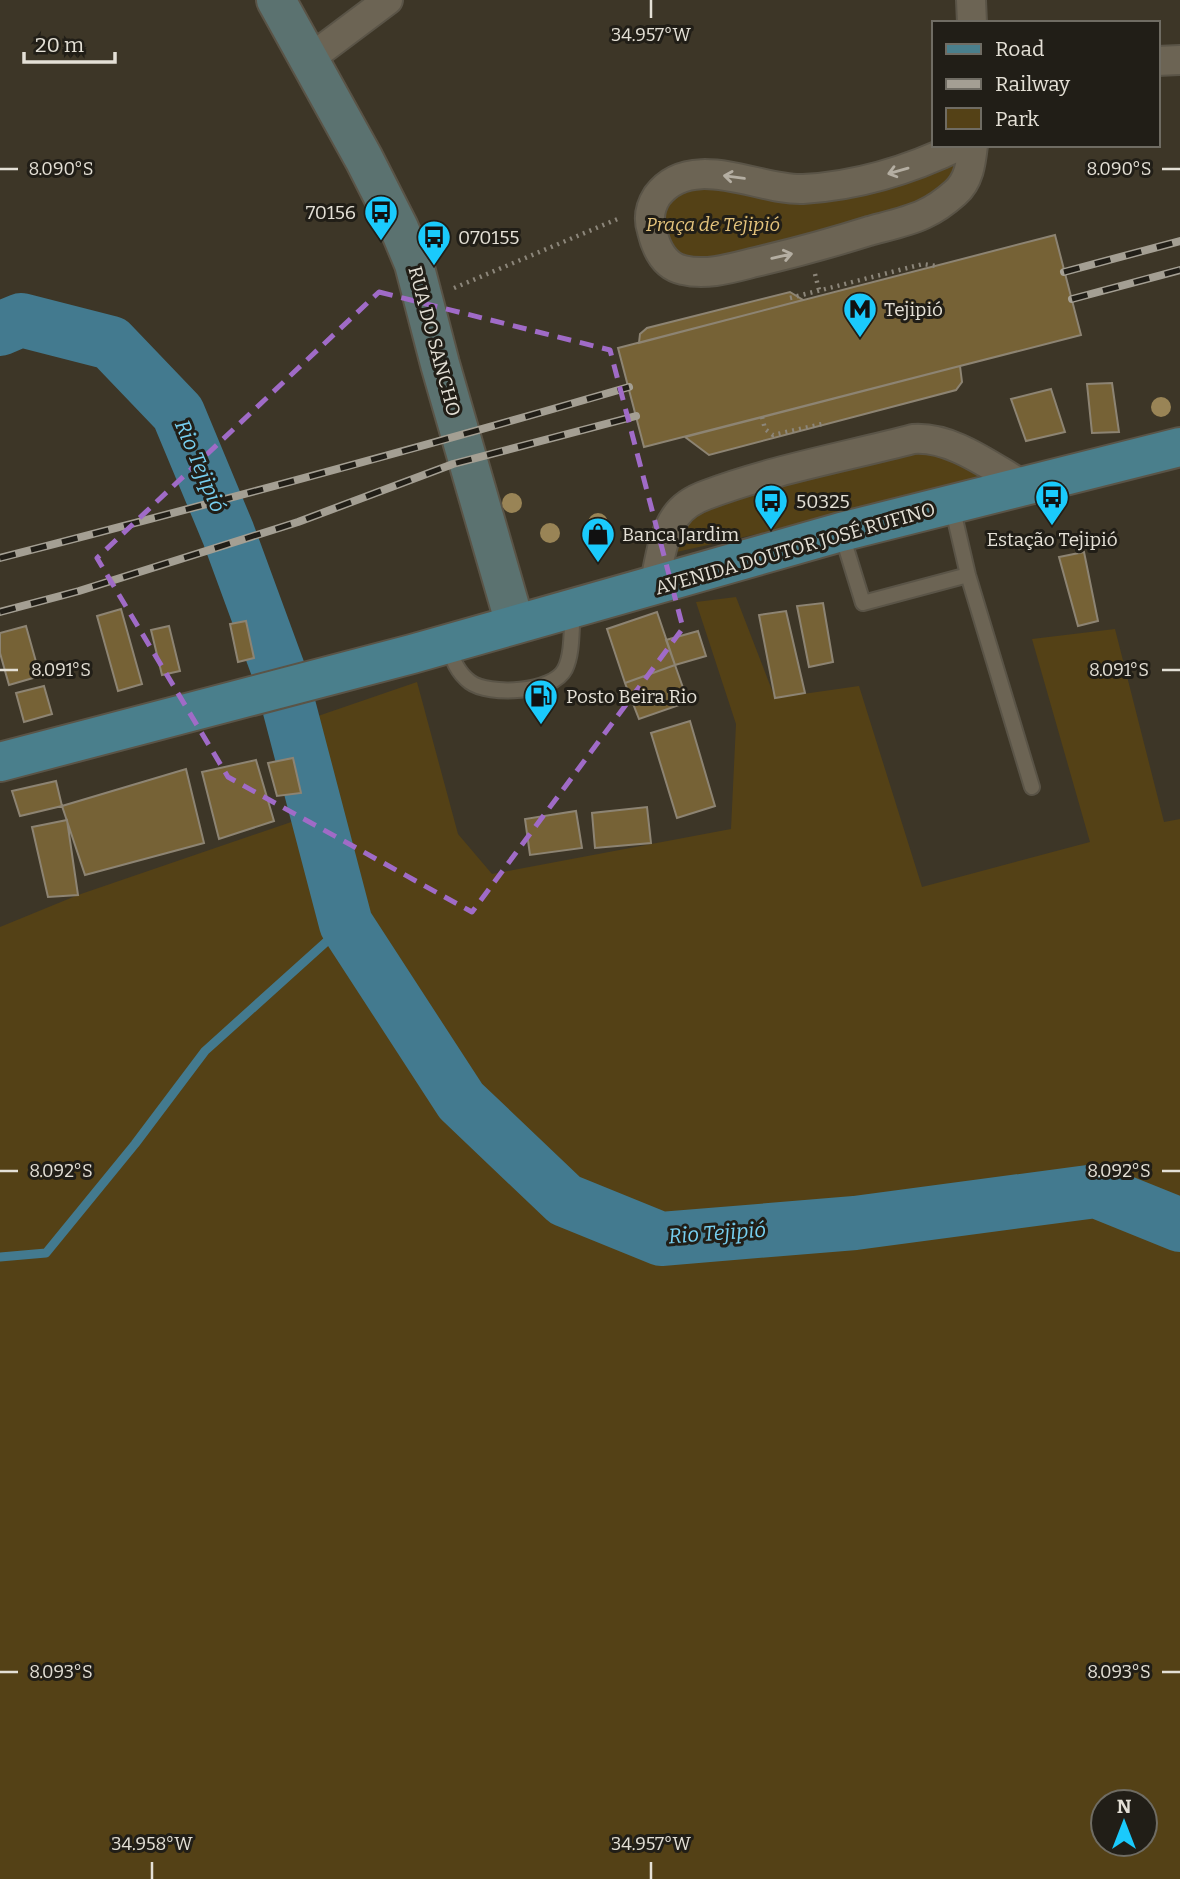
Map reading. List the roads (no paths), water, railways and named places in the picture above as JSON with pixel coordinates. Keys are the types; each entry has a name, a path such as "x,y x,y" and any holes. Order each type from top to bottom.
{"main road":[{"name":"AVENIDA DOUTOR JOSÉ RUFINO","path":"0,762 429,649 841,532 1180,447"}],"street":[{"name":"RUA DO SANCHO","path":"276,0 364,159 414,264 515,624"},
{"path":"308,60 388,0"},
{"path":"971,0 972,21"},
{"path":"1159,61 1180,60"},
{"path":"957,147 933,159 897,171 848,183 801,189 731,175 701,175 680,180 662,190 651,205 650,227 656,246 666,261 681,270 716,271 808,249 924,214 957,192 968,177 974,147"},
{"path":"654,587 668,530 677,514 705,495 774,475 913,439 929,438 954,446 1024,486"}],"lane":[{"path":"952,504 968,575 1032,787"},
{"path":"841,532 863,603 968,575"},
{"path":"429,649 455,667 470,682 485,690 523,689 548,684 565,670 573,608"}],"waterway":[{"name":"Rio Tejipió","path":"0,329 21,320 111,343 178,413 228,533 282,680 346,924 461,1101 565,1200 661,1239 855,1223 1096,1191 1180,1225"},
{"path":"0,1257 46,1253 135,1144 205,1051 346,924"}],"railway":[{"path":"1064,272 1180,241"},
{"path":"1072,299 1180,270"},
{"path":"0,558 315,475 629,387"},
{"path":"0,612 79,591 298,522 453,464 636,416"}],"place":[{"name":"70156","path":"381,242"},
{"name":"070155","path":"434,267"},
{"name":"Tejipió","path":"860,339"},
{"name":"Estação Tejipió","path":"1052,527"},
{"name":"50325","path":"771,531"},
{"name":"Banca Jardim","path":"598,564"},
{"name":"Posto Beira Rio","path":"541,726"}],"park label":[{"name":"Praça de Tejipió","path":"713,224"}]}
